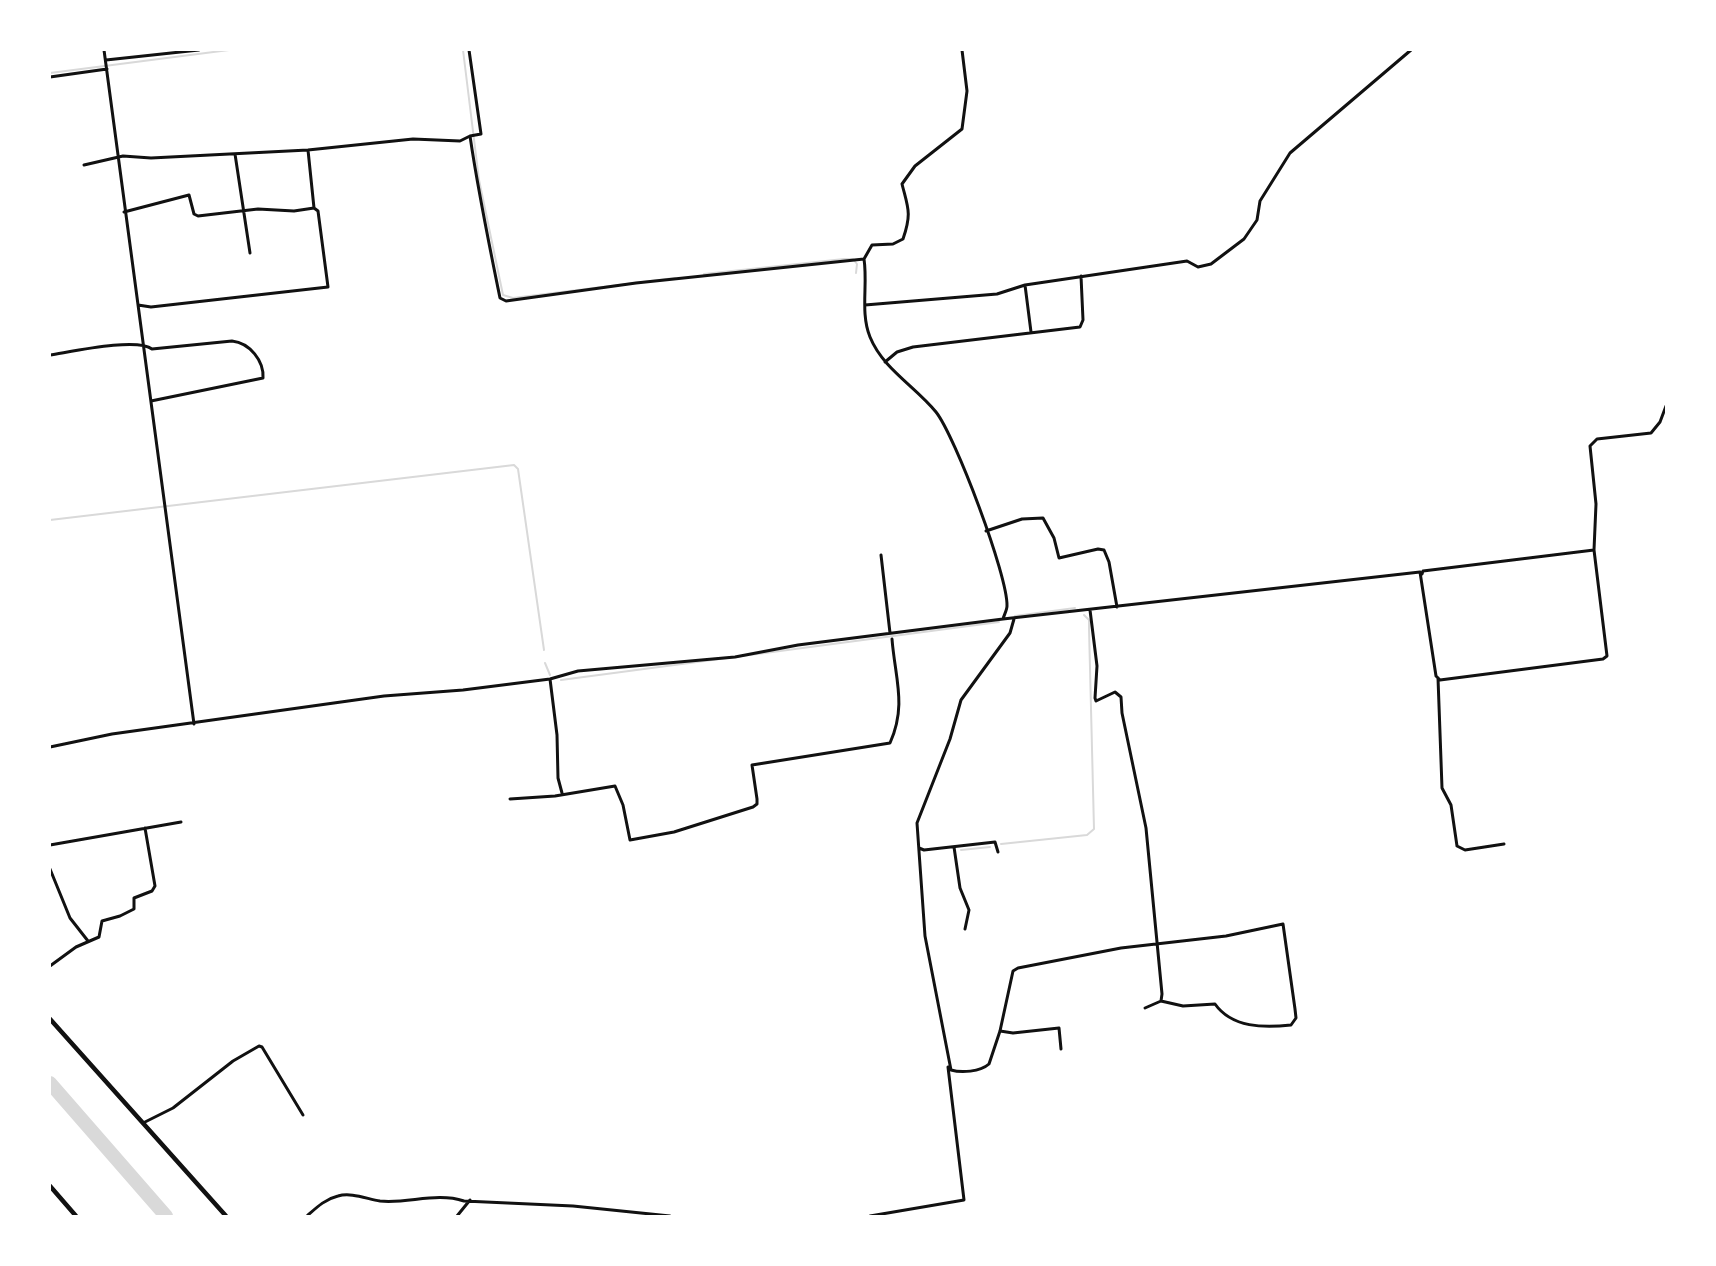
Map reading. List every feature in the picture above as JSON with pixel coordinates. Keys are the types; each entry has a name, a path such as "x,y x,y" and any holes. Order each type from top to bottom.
{"street":[{"path":"104,50 194,724"},
{"path":"106,60 199,50"},
{"path":"84,165 118,158 308,150 413,139 460,141 481,134 469,50"},
{"path":"962,50 967,91 962,129 908,173 902,184 909,201 910,220 903,239 893,244 872,245 864,260 865,306 870,337 885,362 936,413 958,452 986,531 1007,607 1002,619"},
{"path":"865,306 997,294 1024,285 1186,261 1198,267 1211,264 1244,239 1257,220 1260,201 1290,153 1411,50"},
{"path":"50,77 107,69"},
{"path":"470,136 482,213 493,254 500,298 506,301 636,283 864,260"},
{"path":"138,305 151,307 328,287 308,150"},
{"path":"235,153 250,253"},
{"path":"124,212 189,195 194,214 198,216 244,211 315,208"},
{"path":"885,362 897,352 913,347 1083,325 1081,276"},
{"path":"1024,285 1032,332"},
{"path":"50,354 143,344 152,350 238,341 256,354 263,374 263,378 151,401"},
{"path":"1438,678 1440,680 1603,659 1607,656 1594,550 1596,514 1590,446 1597,440 1651,433 1660,422 1666,406"},
{"path":"986,531 1022,519 1043,518 1054,538 1059,558 1098,549 1104,550 1109,562 1117,607"},
{"path":"1421,575 1423,571 1478,562 1594,550"},
{"path":"881,555 891,633"},
{"path":"50,747 112,734 384,696 549,679 578,671 735,657 1002,619 1420,572 1438,678 1442,788 1451,805 1457,846 1465,849 1504,844"},
{"path":"1090,610 1097,666 1095,698 1096,701 1100,701 1115,692 1121,697 1122,712 1139,785 1158,946 1161,1001"},
{"path":"870,1216 964,1200 948,1063 925,936 917,823 950,739 961,700 1010,633 1014,619"},
{"path":"510,798 618,787 630,840 647,838 753,807 757,804 757,799 752,765 885,746 890,743 899,724 892,639"},
{"path":"549,679 557,735 556,765 561,793"},
{"path":"50,845 79,842 104,834 181,822"},
{"path":"50,966 76,947 101,935 102,921 128,913 134,909 134,898 152,891 155,886 145,828"},
{"path":"919,848 924,850 995,842 998,852"},
{"path":"954,847 960,888 969,910 965,930"},
{"path":"50,869 70,918 88,941"},
{"path":"948,1063 951,1070 959,1072 984,1068 989,1064 1000,1031 1013,970 1121,948 1158,946 1226,936 1283,924 1296,1018 1291,1025 1248,1025 1230,1019 1215,1004 1183,1006 1161,1001 1145,1008"},
{"path":"50,1019 226,1216"},
{"path":"1000,1031 1013,1033 1059,1028 1061,1049"},
{"path":"143,1122 173,1108 234,1061 258,1046 262,1047 303,1115"},
{"path":"50,1186 76,1216"},
{"path":"307,1216 325,1201 345,1194 398,1202 427,1197 573,1206 670,1216"},
{"path":"457,1216 470,1200"}],"waterway":[{"path":"50,73 229,50"},
{"path":"463,50 479,180 503,295 513,298 675,278"},
{"path":"704,274 844,259 853,259 857,264 856,273"},
{"path":"50,520 514,465 518,469 544,650"},
{"path":"1015,616 1075,608"},
{"path":"1001,844 1087,835 1094,829 1089,620 1084,615"},
{"path":"561,680 999,622"},
{"path":"545,663 550,675"},
{"path":"961,850 990,847"},
{"path":"50,1083 166,1216"}]}
